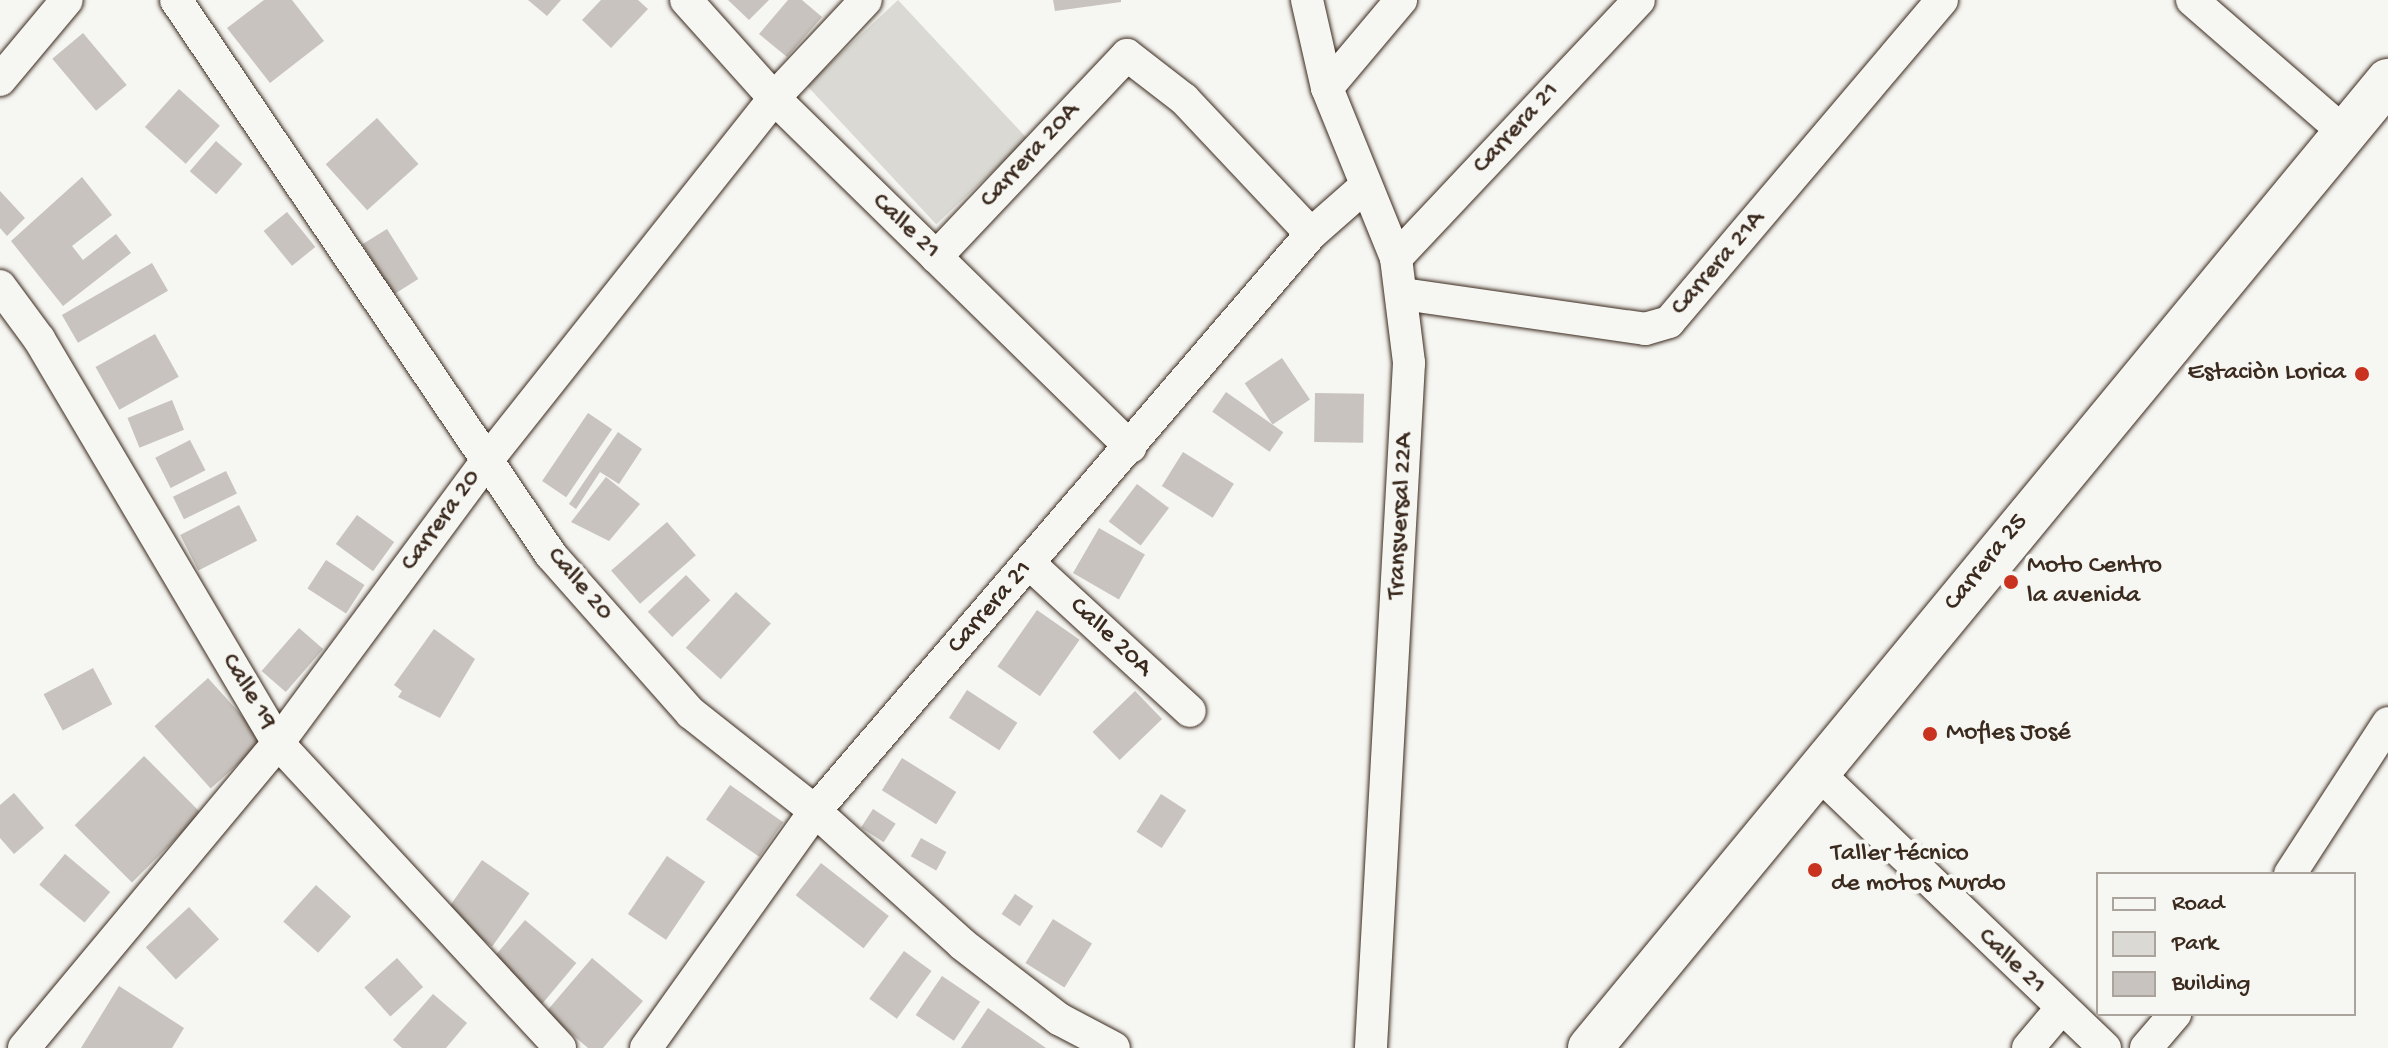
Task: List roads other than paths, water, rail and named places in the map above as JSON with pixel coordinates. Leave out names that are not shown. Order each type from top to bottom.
[{"type":"main road","name":"Carrera 25","points":[[1590,1048],[2388,81]]},
{"type":"street","points":[[0,80],[67,0]]},
{"type":"street","name":"Calle 20","points":[[176,0],[489,458],[551,555],[691,713],[815,811],[962,944],[1059,1019],[1114,1048]]},
{"type":"street","name":"Calle 21","points":[[686,0],[774,98],[1130,447]]},
{"type":"street","name":"Carrera 20","points":[[24,1048],[278,743],[489,458],[774,98],[866,0]]},
{"type":"street","name":"Transversal 22A","points":[[1307,0],[1327,88],[1362,189],[1396,258],[1403,294],[1407,439],[1371,1048]]},
{"type":"street","points":[[1327,88],[1401,0]]},
{"type":"street","name":"Carrera 21","points":[[1396,258],[1639,0]]},
{"type":"street","name":"Carrera 21A","points":[[1403,294],[1645,329],[1669,322],[1942,0]]},
{"type":"street","points":[[2192,0],[2345,133]]},
{"type":"street","name":"Carrera 20A","points":[[936,257],[1127,55],[1184,99],[1311,234]]},
{"type":"street","name":"Carrera 21","points":[[646,1048],[815,811],[1311,234],[1362,189]]},
{"type":"street","name":"Calle 19","points":[[0,286],[39,339],[278,743],[560,1048]]},
{"type":"street","name":"Calle 20A","points":[[1030,564],[1190,711]]},
{"type":"street","points":[[2291,872],[2388,723]]},
{"type":"street","name":"Calle 21","points":[[1817,772],[2060,1010],[2105,1048]]},
{"type":"street","points":[[2028,1048],[2060,1010]]},
{"type":"street","points":[[2146,1048],[2173,1016]]},
{"type":"place","name":"Estaciòn Lorica","points":[[2362,374]]},
{"type":"place","name":"Moto Centro la avenida","points":[[2011,582]]},
{"type":"place","name":"Mofles José","points":[[1930,734]]},
{"type":"place","name":"Taller técnico de motos Murdo","points":[[1815,870]]}]
